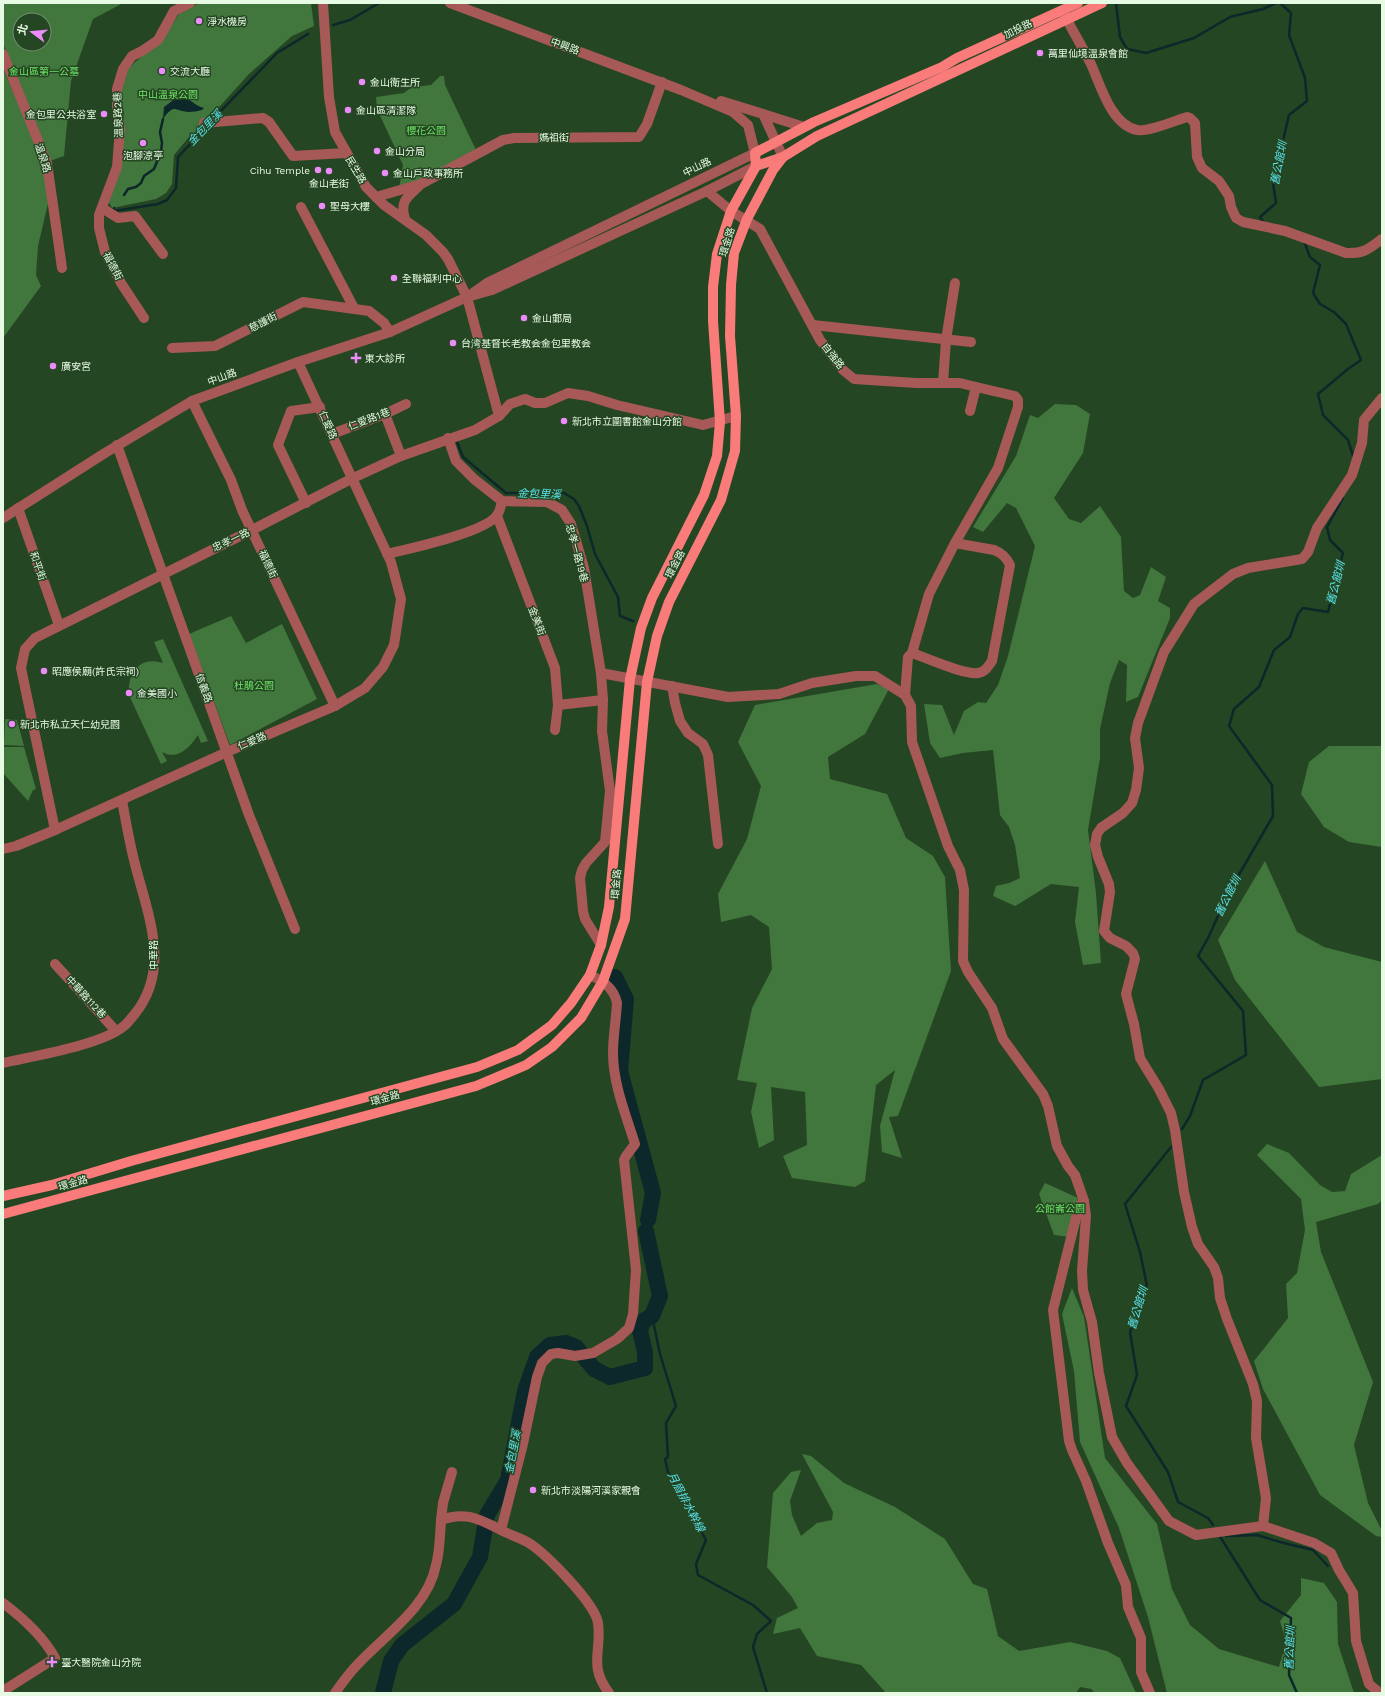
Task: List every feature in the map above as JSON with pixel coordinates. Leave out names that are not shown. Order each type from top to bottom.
[{"type":"main road","name":"加投路","points":[[783,157],[817,136],[945,78],[1064,15],[1078,3]]},
{"type":"main road","name":"加投路","points":[[942,67],[957,58],[1064,15],[1102,3]]},
{"type":"main road","name":"中山路","points":[[755,152],[814,122],[942,67]]},
{"type":"main road","points":[[755,152],[756,166],[783,157]]},
{"type":"main road","name":"環金路","points":[[3,1214],[476,1086],[526,1065],[552,1047],[581,1018],[603,981],[625,919],[647,682],[657,636],[669,602],[721,500],[735,451],[736,416],[730,336],[731,285],[734,253],[747,219],[773,170],[783,157]]},
{"type":"main road","name":"環金路","points":[[3,1196],[52,1185],[131,1161],[477,1067],[518,1050],[552,1025],[571,1004],[590,975],[602,945],[609,908],[630,679],[641,628],[652,598],[704,495],[716,456],[720,420],[713,286],[717,254],[731,211],[756,166]]},
{"type":"street","name":"溫泉路2巷","points":[[102,208],[117,167],[120,129],[117,112],[117,89],[123,69],[132,56],[158,40],[174,12],[190,3]]},
{"type":"street","name":"民生路","points":[[323,3],[329,97],[335,132],[366,187],[376,198],[426,235],[444,252],[467,297]]},
{"type":"street","name":"中興路","points":[[450,3],[662,82],[733,112],[748,125],[755,152]]},
{"type":"street","points":[[1064,15],[1091,64],[1107,103],[1122,122],[1134,130],[1142,131],[1187,117],[1193,120],[1195,123],[1197,157],[1202,168],[1219,181],[1229,196],[1231,207],[1236,218],[1243,222],[1285,231],[1346,253],[1356,254],[1367,250],[1382,239]]},
{"type":"street","name":"溫泉路","points":[[3,54],[47,163],[62,268]]},
{"type":"street","name":"媽祖街","points":[[376,198],[421,184],[503,140],[514,138],[639,137],[647,124],[662,82]]},
{"type":"street","name":"中興路","points":[[681,90],[763,114],[804,128]]},
{"type":"street","points":[[763,114],[783,157]]},
{"type":"street","points":[[204,123],[263,118],[269,122],[293,156],[346,153]]},
{"type":"street","name":"中山路","points":[[467,297],[487,283],[755,152]]},
{"type":"street","name":"中山路","points":[[3,518],[117,445],[192,401],[298,362],[390,332],[467,297],[492,290],[707,191],[756,166]]},
{"type":"street","name":"媽祖街","points":[[405,219],[402,210],[405,199],[421,184]]},
{"type":"street","name":"自強路","points":[[707,191],[731,211],[760,228],[820,340],[838,364],[854,379],[916,383],[960,382],[1015,396],[1018,400],[1018,407],[998,468],[955,543]]},
{"type":"street","points":[[301,207],[354,308]]},
{"type":"street","points":[[102,208],[118,218],[135,216],[163,254]]},
{"type":"street","name":"福德街","points":[[102,208],[99,215],[99,228],[105,252],[121,283],[144,318]]},
{"type":"street","points":[[943,383],[946,340],[955,283]]},
{"type":"street","points":[[467,297],[499,416]]},
{"type":"street","name":"慈護街","points":[[172,348],[215,346],[303,302],[369,311],[384,323],[390,332]]},
{"type":"street","points":[[813,325],[971,342]]},
{"type":"street","name":"仁愛路","points":[[3,849],[16,846],[55,830],[227,752],[335,706],[365,688],[383,667],[394,646],[401,599],[391,562],[351,479],[320,407],[298,362]]},
{"type":"street","points":[[970,412],[976,387]]},
{"type":"street","name":"忠孝一路","points":[[55,830],[22,668],[24,649],[35,638],[306,503],[351,479],[401,456],[448,438],[475,430],[499,416],[510,404],[525,399],[535,403],[545,403],[568,393],[588,396],[617,405],[703,425],[736,416]]},
{"type":"street","points":[[1263,1526],[1266,1498],[1256,1438],[1257,1401],[1253,1384],[1227,1320],[1220,1298],[1218,1278],[1214,1267],[1198,1244],[1192,1227],[1184,1192],[1171,1113],[1159,1089],[1140,1058],[1134,1024],[1126,994],[1135,959],[1133,952],[1126,946],[1110,938],[1104,931],[1110,892],[1109,884],[1098,857],[1095,845],[1097,834],[1101,828],[1123,813],[1132,803],[1136,790],[1139,768],[1135,738],[1138,723],[1164,652],[1194,604],[1233,574],[1248,568],[1302,559],[1308,552],[1317,528],[1352,475],[1362,443],[1364,420],[1382,398]]},
{"type":"street","name":"福德街","points":[[192,401],[231,480],[242,510],[335,706]]},
{"type":"street","name":"仁愛路1巷","points":[[332,434],[385,414],[406,404]]},
{"type":"street","points":[[306,503],[278,445],[291,411],[320,407]]},
{"type":"street","points":[[385,414],[401,456]]},
{"type":"street","points":[[387,554],[440,542],[486,524],[497,516],[502,501],[474,480],[456,461],[448,438]]},
{"type":"street","name":"信義路","points":[[117,445],[164,573],[249,815],[294,929]]},
{"type":"street","name":"忠孝一路19巷","points":[[502,501],[546,502],[562,510],[571,524],[584,568],[601,673],[603,700],[602,731],[610,791],[605,842],[586,863],[580,878],[582,910],[585,919],[602,945]]},
{"type":"street","name":"和平街","points":[[18,508],[59,625]]},
{"type":"street","name":"金美街","points":[[497,516],[555,668],[558,705],[555,730]]},
{"type":"street","points":[[905,695],[908,657],[912,652],[929,594],[955,543],[1000,552],[1010,565],[992,661],[986,670],[979,673],[968,672],[912,652]]},
{"type":"street","points":[[601,673],[728,698],[779,694],[812,683],[856,676],[874,676],[905,695],[911,706],[912,742],[948,846],[960,870],[964,890],[963,961],[968,972],[992,1008],[1003,1039],[1043,1094],[1048,1106],[1057,1146],[1068,1166],[1075,1175],[1084,1201],[1086,1216],[1082,1271],[1083,1290],[1092,1322],[1099,1372],[1112,1437],[1123,1457],[1169,1521],[1196,1535],[1263,1526],[1314,1543],[1331,1553],[1353,1593],[1356,1641],[1369,1684],[1380,1693]]},
{"type":"street","points":[[672,686],[674,703],[680,721],[688,732],[703,744],[708,755],[718,844]]},
{"type":"street","points":[[558,705],[603,700]]},
{"type":"street","name":"中華路","points":[[3,1063],[102,1038],[124,1027],[142,1005],[150,989],[155,966],[155,942],[134,861],[122,800]]},
{"type":"street","name":"中華路112巷","points":[[55,964],[116,1031]]},
{"type":"street","points":[[501,1530],[523,1444],[536,1377],[542,1363],[551,1354],[558,1353],[585,1355],[617,1340],[629,1328],[633,1314],[636,1270],[624,1160],[635,1144],[615,1076],[613,1053],[618,1003],[616,995],[603,981],[590,975]]},
{"type":"street","points":[[1084,1201],[1079,1206],[1053,1310],[1069,1441],[1126,1586],[1128,1607],[1141,1638],[1141,1672],[1150,1693]]},
{"type":"street","points":[[335,1693],[357,1664],[410,1614],[432,1580],[436,1565],[443,1503],[452,1472]]},
{"type":"street","points":[[441,1520],[452,1516],[468,1515],[485,1522],[529,1543],[544,1555],[566,1577],[594,1610],[598,1622],[598,1671],[603,1685],[609,1693]]},
{"type":"street","points":[[3,1603],[18,1614],[50,1648],[55,1658],[3,1691]]},
{"type":"green space","name":"金山區第一公墓","points":[[3,3],[123,3],[93,19],[71,81],[64,156],[50,161],[3,43]]},
{"type":"green space","name":"中山溫泉公園","points":[[199,3],[311,3],[314,26],[292,36],[249,74],[201,127],[189,137],[174,155],[172,184],[166,193],[156,199],[112,208],[108,200],[120,156],[124,112],[120,110],[120,92],[126,72],[134,63],[162,39],[179,14]]},
{"type":"green space","name":"金山區第一公墓","points":[[3,69],[44,162],[50,195],[38,246],[36,275],[41,286],[3,338]]},
{"type":"green space","name":"櫻花公園","points":[[440,76],[444,76],[445,85],[476,150],[411,185],[399,189],[403,165],[377,109],[376,97],[404,93],[412,87],[431,85]]},
{"type":"green space","points":[[1055,404],[1076,405],[1090,414],[1083,453],[1054,498],[1069,519],[1081,523],[1100,506],[1121,537],[1124,591],[1133,598],[1140,595],[1151,567],[1166,577],[1158,601],[1170,608],[1170,618],[1138,697],[1126,702],[1127,665],[1119,660],[1110,683],[1100,729],[1100,758],[1088,830],[1096,893],[1101,963],[1083,965],[1075,922],[1079,887],[1051,884],[1015,906],[993,896],[996,886],[1009,883],[1020,878],[1015,845],[1009,827],[1000,815],[993,750],[963,753],[940,758],[930,743],[924,704],[942,705],[954,735],[964,711],[978,702],[986,703],[998,685],[1008,656],[1035,546],[1016,508],[1007,503],[983,532],[973,527],[1016,456],[1030,415],[1038,418]]},
{"type":"green space","name":"杜鵑公園","points":[[231,616],[246,643],[282,624],[317,699],[230,745],[189,634]]},
{"type":"green space","points":[[163,639],[208,741],[201,743],[198,735],[187,748],[178,754],[173,755],[162,752],[167,761],[161,764],[129,695],[129,687],[130,680],[136,668],[141,664],[155,661],[163,663],[154,642]]},
{"type":"green space","points":[[877,684],[889,689],[865,734],[828,757],[830,779],[887,794],[906,838],[933,856],[945,877],[951,971],[898,1116],[889,1117],[902,1158],[882,1152],[880,1126],[895,1070],[876,1085],[865,1181],[855,1187],[792,1178],[783,1156],[807,1145],[805,1092],[771,1087],[774,1140],[759,1148],[751,1112],[757,1083],[737,1080],[752,1008],[772,969],[769,927],[751,915],[721,922],[718,894],[747,839],[761,786],[738,742],[755,705]]},
{"type":"green space","points":[[5,719],[17,720],[24,746],[4,745]]},
{"type":"green space","points":[[1329,746],[1382,746],[1382,847],[1349,842],[1324,827],[1301,794],[1309,762]]},
{"type":"green space","points":[[3,747],[24,747],[36,789],[33,790],[28,801],[3,773]]},
{"type":"green space","points":[[1265,861],[1297,932],[1324,947],[1382,962],[1382,1079],[1319,1087],[1235,980],[1218,940]]},
{"type":"green space","points":[[1267,1144],[1289,1153],[1320,1185],[1332,1192],[1345,1191],[1351,1174],[1382,1155],[1382,1200],[1378,1204],[1316,1222],[1321,1252],[1373,1382],[1354,1445],[1368,1503],[1382,1531],[1382,1537],[1376,1536],[1320,1495],[1263,1389],[1254,1361],[1288,1318],[1286,1284],[1297,1273],[1305,1230],[1301,1199],[1257,1155]]},
{"type":"green space","name":"公館崙公園","points":[[1045,1183],[1078,1198],[1070,1237],[1054,1235],[1039,1194]]},
{"type":"green space","points":[[1072,1288],[1084,1317],[1105,1458],[1157,1524],[1172,1589],[1190,1625],[1219,1649],[1279,1667],[1286,1642],[1280,1621],[1301,1595],[1301,1578],[1324,1583],[1337,1602],[1338,1644],[1354,1693],[1167,1693],[1148,1617],[1119,1528],[1080,1442],[1074,1371],[1062,1314]]},
{"type":"green space","points":[[802,1454],[811,1456],[844,1483],[895,1507],[945,1539],[973,1584],[987,1589],[998,1636],[1019,1651],[1070,1642],[1107,1651],[1120,1658],[1136,1693],[1095,1693],[1091,1689],[1080,1687],[1076,1693],[886,1693],[861,1665],[817,1656],[800,1628],[773,1634],[777,1618],[798,1608],[792,1597],[767,1567],[773,1493],[791,1472],[801,1470],[790,1501],[792,1515],[801,1536],[817,1523],[832,1520],[833,1512]]},
{"type":"water","points":[[183,97],[204,108],[202,110],[190,112],[172,109],[163,119],[164,107],[176,98]]},
{"type":"waterway","name":"金包里溪","points":[[333,25],[350,20],[379,3]]},
{"type":"waterway","name":"舊公館圳","points":[[1116,3],[1120,37],[1127,49],[1146,53],[1194,38],[1230,17],[1263,9],[1276,3]]},
{"type":"waterway","name":"舊公館圳","points":[[1264,223],[1260,217],[1276,203],[1273,183],[1289,115],[1307,101],[1305,78],[1289,35],[1291,13],[1280,3]]},
{"type":"waterway","name":"金包里溪","points":[[213,119],[277,53],[308,34]]},
{"type":"waterway","points":[[124,195],[128,189],[136,187],[141,183],[144,176],[154,169],[161,152],[162,143],[160,132],[163,119]]},
{"type":"waterway","name":"金包里溪","points":[[114,208],[114,211],[158,204],[167,200],[176,188],[178,157],[206,127]]},
{"type":"waterway","name":"舊公館圳","points":[[1304,241],[1310,257],[1320,265],[1313,293],[1320,304],[1334,312],[1346,324],[1361,360],[1318,394],[1323,415],[1348,440],[1354,459]]},
{"type":"waterway","name":"金包里溪","points":[[457,442],[463,457],[506,493],[564,493],[574,499],[579,506],[587,526],[595,554],[618,597],[620,616],[633,621]]},
{"type":"waterway","name":"舊公館圳","points":[[1182,1129],[1190,1116],[1203,1080],[1246,1055],[1243,1011],[1198,956],[1230,890],[1273,816],[1272,785],[1229,726],[1234,709],[1259,687],[1274,650],[1290,637],[1298,614],[1303,608],[1328,612],[1343,553],[1330,540],[1327,527],[1343,498]]},
{"type":"waterway","points":[[615,977],[626,999],[620,1071],[653,1193],[648,1220]]},
{"type":"waterway","name":"舊公館圳","points":[[1171,1147],[1125,1204],[1140,1252],[1147,1286],[1130,1332],[1137,1375],[1126,1406],[1168,1472],[1178,1502],[1208,1518],[1213,1525]]},
{"type":"waterway","name":"金包里溪","points":[[383,1693],[391,1661],[402,1645],[454,1604],[480,1557],[487,1515],[508,1480],[525,1391],[537,1357],[550,1345],[566,1343],[576,1347],[594,1369],[610,1377],[645,1368],[645,1352],[640,1331],[643,1321],[652,1316],[660,1296],[646,1231]]},
{"type":"waterway","name":"月眉排水幹線","points":[[652,1316],[660,1354],[676,1406],[666,1423],[668,1457],[665,1459],[668,1472],[706,1540],[696,1564],[698,1575],[753,1605],[771,1621],[757,1634],[753,1647],[767,1693]]},
{"type":"waterway","name":"舊公館圳","points":[[1219,1535],[1260,1600],[1291,1618],[1289,1675],[1297,1693]]},
{"type":"waterway","points":[[1226,1536],[1257,1535],[1313,1550],[1328,1566]]},
{"type":"place","name":"淨水機房","points":[[199,21]]},
{"type":"place","name":"萬里仙境溫泉會館","points":[[1040,53]]},
{"type":"place","name":"交流大廳","points":[[162,71]]},
{"type":"place","name":"金山衛生所","points":[[362,82]]},
{"type":"place","name":"金山區清潔隊","points":[[348,110]]},
{"type":"place","name":"金包里公共浴室","points":[[104,114]]},
{"type":"place","name":"泡腳涼亭","points":[[143,143]]},
{"type":"place","name":"金山分局","points":[[377,151]]},
{"type":"place","name":"Cihu Temple","points":[[318,170]]},
{"type":"place","name":"金山老街","points":[[329,171]]},
{"type":"place","name":"金山戶政事務所","points":[[385,173]]},
{"type":"place","name":"聖母大樓","points":[[322,206]]},
{"type":"place","name":"全聯福利中心","points":[[394,278]]},
{"type":"place","name":"金山郵局","points":[[524,318]]},
{"type":"place","name":"台湾基督长老教会金包里教会","points":[[453,343]]},
{"type":"place","name":"東大診所","points":[[356,358]]},
{"type":"place","name":"廣安宮","points":[[53,366]]},
{"type":"place","name":"新北市立圖書館金山分館","points":[[564,421]]},
{"type":"place","name":"昭應侯廟(許氏宗祠)","points":[[44,671]]},
{"type":"place","name":"金美國小","points":[[129,693]]},
{"type":"place","name":"新北市私立天仁幼兒園","points":[[12,724]]},
{"type":"place","name":"新北市淡陽河溪家親會","points":[[533,1490]]},
{"type":"place","name":"臺大醫院金山分院","points":[[52,1662]]}]
